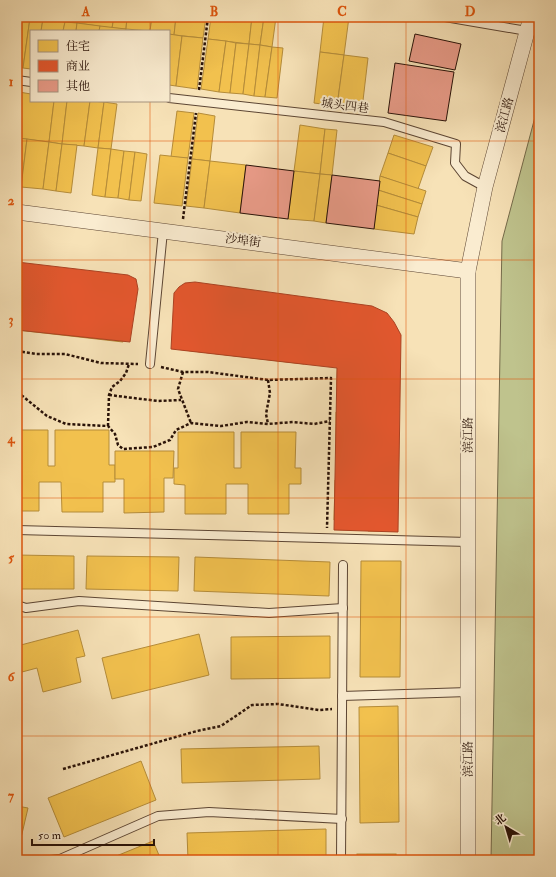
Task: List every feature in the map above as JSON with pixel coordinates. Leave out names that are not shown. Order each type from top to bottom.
[{"type":"street","name":"滨江路","points":[[468,860],[468,271],[485,187],[531,17]]},
{"type":"street","name":"沙埠街","points":[[17,212],[468,271]]},
{"type":"lane","points":[[445,17],[527,32]]},
{"type":"lane","points":[[17,80],[30,82]]},
{"type":"lane","name":"城头四巷","points":[[170,98],[384,122],[456,144],[455,164],[465,176],[485,187]]},
{"type":"lane","points":[[150,364],[163,231]]},
{"type":"lane","points":[[17,530],[468,542]]},
{"type":"lane","points":[[341,860],[343,565]]},
{"type":"lane","points":[[17,606],[26,608],[79,601],[269,613],[343,608]]},
{"type":"lane","points":[[342,696],[468,692]]},
{"type":"lane","points":[[50,860],[60,859],[158,816],[209,812],[342,819]]},
{"type":"path","points":[[181,233],[208,17]]},
{"type":"path","points":[[17,351],[36,354],[65,354],[101,363],[150,364],[183,372],[208,372],[268,380],[331,378],[327,538]]},
{"type":"path","points":[[129,364],[126,373],[120,381],[112,387],[109,395],[108,426],[115,434],[118,445],[123,449],[153,447],[170,440],[176,430],[191,423],[221,426],[247,422],[268,424],[293,422],[314,424],[330,421]]},
{"type":"path","points":[[183,372],[178,388],[191,423]]},
{"type":"path","points":[[268,380],[270,393],[266,414],[268,424]]},
{"type":"path","points":[[17,395],[20,394],[47,416],[66,424],[108,426]]},
{"type":"path","points":[[109,395],[158,401],[182,400]]},
{"type":"path","points":[[63,769],[197,731],[221,726],[252,705],[278,704],[319,710],[342,708]]},
{"type":"green space","points":[[539,102],[539,860],[491,860],[502,241]]},
{"type":"building: 住宅","points":[[17,17],[30,18],[23,68],[17,67]]},
{"type":"building: 住宅","points":[[53,17],[78,17],[77,23],[52,20]]},
{"type":"building: 住宅","points":[[78,17],[114,17],[112,28],[77,23]]},
{"type":"building: 住宅","points":[[114,17],[127,17],[126,29],[112,28]]},
{"type":"building: 住宅","points":[[127,17],[152,17],[150,30],[126,29]]},
{"type":"building: 住宅","points":[[152,17],[176,17],[174,35],[170,34],[170,30],[150,30]]},
{"type":"building: 住宅","points":[[176,17],[206,17],[203,38],[174,35]]},
{"type":"building: 住宅","points":[[211,17],[252,17],[249,44],[208,39]]},
{"type":"building: 住宅","points":[[252,17],[264,17],[260,45],[249,44]]},
{"type":"building: 住宅","points":[[264,17],[276,17],[272,47],[260,45]]},
{"type":"building: 住宅","points":[[324,17],[349,17],[344,55],[320,52]]},
{"type":"building: 住宅","points":[[30,18],[43,19],[41,30],[30,30],[30,69],[23,68]]},
{"type":"building: 住宅","points":[[43,19],[65,22],[63,30],[41,30]]},
{"type":"building: 住宅","points":[[65,22],[77,23],[76,30],[63,30]]},
{"type":"building: 住宅","points":[[77,23],[100,26],[99,30],[76,30]]},
{"type":"building: 住宅","points":[[100,26],[126,29],[126,30],[99,30]]},
{"type":"building: 住宅","points":[[170,34],[182,36],[176,86],[170,85]]},
{"type":"building: 住宅","points":[[182,36],[203,38],[197,89],[176,86]]},
{"type":"building: 住宅","points":[[208,39],[226,41],[219,92],[201,89]]},
{"type":"building: 住宅","points":[[226,41],[236,43],[230,93],[219,92]]},
{"type":"building: 住宅","points":[[236,43],[249,44],[243,94],[230,93]]},
{"type":"building: 住宅","points":[[249,44],[260,45],[254,96],[243,94]]},
{"type":"building: 住宅","points":[[260,45],[272,47],[265,97],[254,96]]},
{"type":"building: 住宅","points":[[272,47],[283,48],[277,98],[265,97]]},
{"type":"building: 住宅","points":[[320,52],[344,55],[337,106],[314,103]]},
{"type":"building: 住宅","points":[[344,55],[368,58],[362,109],[337,106]]},
{"type":"building: 住宅","points":[[19,92],[30,94],[30,102],[54,102],[49,142],[17,138]]},
{"type":"building: 住宅","points":[[54,102],[67,102],[62,144],[49,142]]},
{"type":"building: 住宅","points":[[67,102],[90,102],[84,146],[62,144]]},
{"type":"building: 住宅","points":[[90,102],[104,102],[98,148],[84,146]]},
{"type":"building: 住宅","points":[[104,102],[117,104],[111,149],[98,148]]},
{"type":"building: 住宅","points":[[177,111],[194,113],[188,158],[171,157]]},
{"type":"building: 住宅","points":[[198,113],[215,116],[210,161],[192,159]]},
{"type":"building: 住宅","points":[[300,125],[325,129],[320,174],[294,171]]},
{"type":"building: 住宅","points":[[325,129],[337,130],[332,175],[320,174]]},
{"type":"building: 住宅","points":[[394,135],[433,147],[426,166],[388,153]]},
{"type":"building: 住宅","points":[[17,138],[27,139],[21,187],[17,186]]},
{"type":"building: 住宅","points":[[27,139],[49,142],[43,189],[21,187]]},
{"type":"building: 住宅","points":[[49,142],[62,144],[56,191],[43,189]]},
{"type":"building: 住宅","points":[[62,144],[77,145],[71,193],[56,191]]},
{"type":"building: 住宅","points":[[98,148],[111,149],[105,197],[92,195]]},
{"type":"building: 住宅","points":[[111,149],[124,151],[118,198],[105,197]]},
{"type":"building: 住宅","points":[[124,151],[135,152],[129,200],[118,198]]},
{"type":"building: 住宅","points":[[135,152],[147,154],[141,201],[129,200]]},
{"type":"building: 住宅","points":[[388,153],[426,166],[418,189],[380,176]]},
{"type":"building: 住宅","points":[[160,155],[188,158],[182,206],[154,203]]},
{"type":"building: 住宅","points":[[192,159],[210,161],[204,208],[186,206]]},
{"type":"building: 住宅","points":[[210,161],[246,165],[240,213],[204,208]]},
{"type":"building: 住宅","points":[[294,171],[320,174],[314,221],[288,219]]},
{"type":"building: 住宅","points":[[320,174],[332,175],[326,223],[314,221]]},
{"type":"building: 住宅","points":[[380,176],[426,191],[422,204],[378,190]]},
{"type":"building: 住宅","points":[[378,190],[422,204],[418,217],[376,205]]},
{"type":"building: 住宅","points":[[376,205],[418,217],[414,234],[374,229]]},
{"type":"building: 住宅","points":[[18,269],[60,274],[57,299],[48,298],[47,307],[86,311],[87,302],[77,301],[81,276],[121,281],[118,306],[109,305],[108,314],[126,316],[123,342],[17,330],[17,303],[26,304],[27,295],[17,294]]},
{"type":"building: 住宅","points":[[200,292],[241,296],[238,321],[229,320],[228,329],[267,334],[268,325],[259,324],[262,299],[302,303],[299,328],[290,327],[289,336],[307,339],[304,364],[184,350],[187,325],[207,327],[208,318],[197,316]]},
{"type":"building: 住宅","points":[[372,335],[399,336],[395,531],[368,531],[369,513],[360,513],[359,520],[334,520],[335,480],[360,480],[360,488],[369,488],[370,443],[361,443],[361,454],[336,454],[336,412],[362,412],[361,421],[370,421],[371,376],[362,376],[362,385],[337,385],[338,344],[363,344],[363,354],[372,354]]},
{"type":"building: 住宅","points":[[17,430],[48,430],[48,466],[55,466],[55,430],[109,430],[109,465],[115,465],[115,482],[103,482],[103,512],[62,512],[61,482],[39,482],[39,511],[17,511]]},
{"type":"building: 住宅","points":[[178,432],[234,432],[234,468],[241,468],[241,432],[296,432],[295,468],[301,468],[301,484],[289,484],[289,514],[248,514],[248,484],[226,484],[226,514],[185,514],[185,485],[174,484],[174,468],[178,468]]},
{"type":"building: 住宅","points":[[115,451],[174,451],[173,478],[164,478],[164,512],[124,513],[124,479],[115,479]]},
{"type":"building: 住宅","points":[[17,555],[74,556],[74,589],[17,589]]},
{"type":"building: 住宅","points":[[87,556],[179,557],[178,591],[86,589]]},
{"type":"building: 住宅","points":[[195,557],[330,562],[329,596],[194,591]]},
{"type":"building: 住宅","points":[[361,561],[401,561],[400,677],[360,677]]},
{"type":"building: 住宅","points":[[78,630],[85,656],[76,658],[81,682],[43,692],[37,668],[22,672],[17,646]]},
{"type":"building: 住宅","points":[[199,634],[209,675],[112,699],[102,658]]},
{"type":"building: 住宅","points":[[330,636],[330,678],[231,679],[231,637]]},
{"type":"building: 住宅","points":[[398,706],[399,822],[360,823],[359,707]]},
{"type":"building: 住宅","points":[[319,746],[320,779],[182,783],[181,749]]},
{"type":"building: 住宅","points":[[141,761],[156,800],[64,837],[48,798]]},
{"type":"building: 住宅","points":[[17,806],[28,808],[21,838],[17,837]]},
{"type":"building: 住宅","points":[[326,829],[326,860],[188,860],[187,833]]},
{"type":"building: 住宅","points":[[153,841],[161,860],[108,860],[109,859]]},
{"type":"building: 住宅","points":[[357,854],[396,854],[396,860],[357,860]]},
{"type":"building: 商业","points":[[17,262],[128,275],[136,279],[138,289],[130,342],[17,330]]},
{"type":"building: 商业","points":[[195,282],[372,306],[387,313],[401,335],[398,532],[334,530],[337,368],[171,349],[174,293],[185,283]]},
{"type":"building: 其他","points":[[415,34],[461,44],[455,70],[409,61]]},
{"type":"building: 其他","points":[[395,63],[454,72],[446,121],[388,113]]},
{"type":"building: 其他","points":[[246,165],[294,171],[288,219],[240,213]]},
{"type":"building: 其他","points":[[332,175],[380,181],[374,229],[326,223]]}]
